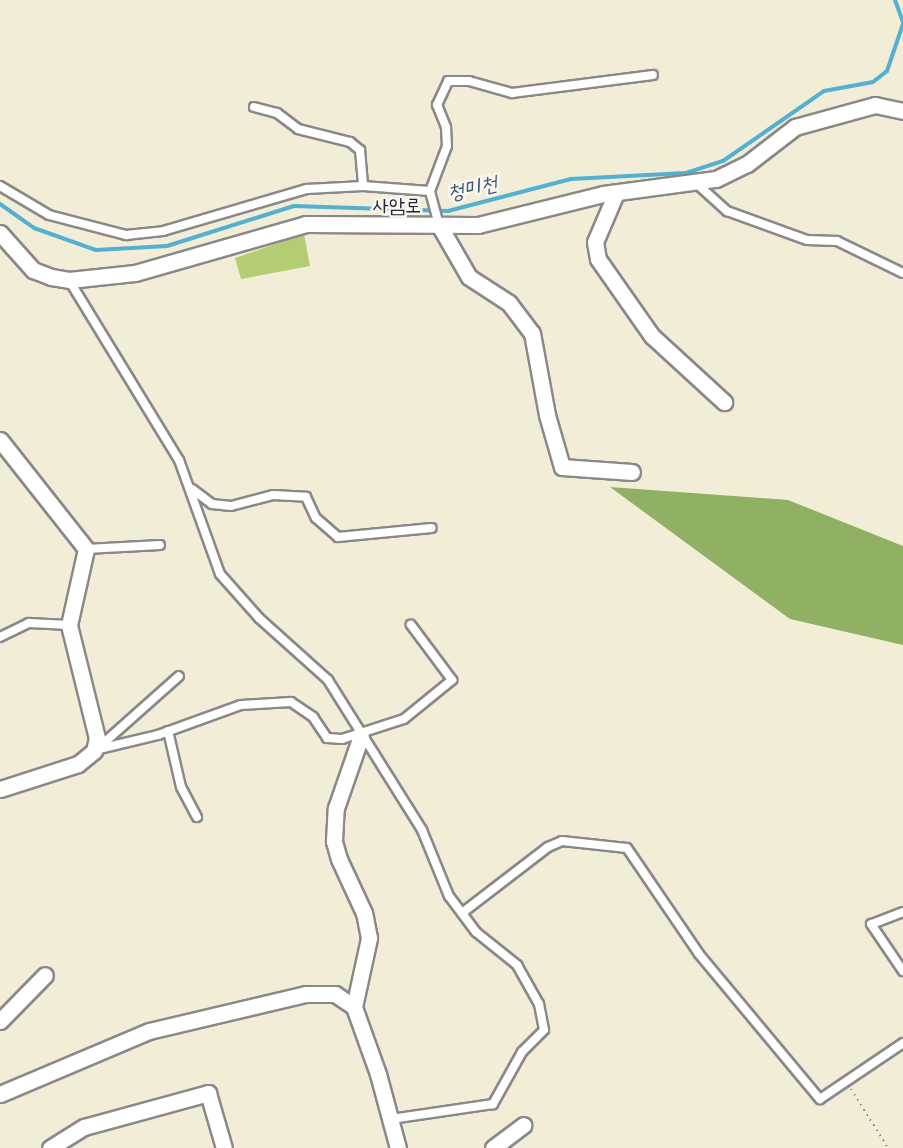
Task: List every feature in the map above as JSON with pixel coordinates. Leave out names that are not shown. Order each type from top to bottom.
[{"type":"street","name":"사암로","points":[[0,233],[33,270],[69,280],[170,265],[306,224],[478,225],[616,192],[716,179],[747,165],[795,127],[875,105],[903,111]]},
{"type":"street","points":[[616,192],[595,242],[598,259],[652,336],[724,402]]},
{"type":"street","points":[[439,225],[469,278],[510,303],[532,333],[547,415],[562,467],[632,472]]},
{"type":"street","points":[[0,440],[86,549],[69,625],[97,738],[94,750],[78,764],[0,789]]},
{"type":"street","points":[[361,736],[336,808],[334,841],[339,859],[364,913],[369,938],[354,1006],[391,1119],[398,1148]]},
{"type":"street","points":[[0,1021],[45,975]]},
{"type":"street","points":[[0,1094],[149,1031],[306,994],[335,994],[354,1006]]},
{"type":"street","points":[[50,1148],[84,1127],[208,1093],[224,1148]]},
{"type":"street","points":[[493,1148],[523,1125]]},
{"type":"lane","points":[[439,225],[430,191],[447,146],[446,127],[437,105],[448,81],[470,81],[512,93],[653,75]]},
{"type":"lane","points":[[255,107],[277,112],[298,129],[350,142],[360,150],[363,186]]},
{"type":"lane","points":[[695,182],[727,211],[807,240],[837,241],[903,273]]},
{"type":"lane","points":[[0,186],[48,214],[126,235],[163,231],[307,189],[363,186],[430,191]]},
{"type":"lane","points":[[69,280],[179,460],[192,489],[208,547],[220,574],[260,618],[328,680],[422,830],[449,896],[476,932],[518,965],[538,1004],[544,1030],[522,1052],[493,1104],[391,1119]]},
{"type":"lane","points":[[192,489],[212,504],[231,506],[273,495],[306,497],[316,518],[338,537],[432,528]]},
{"type":"lane","points":[[86,549],[160,545]]},
{"type":"lane","points":[[0,637],[29,623],[69,625]]},
{"type":"lane","points":[[94,750],[168,731],[241,705],[291,702],[313,717],[327,738],[361,736],[404,719],[452,680],[411,625]]},
{"type":"lane","points":[[94,750],[179,676]]},
{"type":"lane","points":[[168,731],[181,787],[197,817]]},
{"type":"lane","points":[[462,913],[548,847],[562,841],[627,848],[699,954],[820,1099],[903,1043]]},
{"type":"lane","points":[[903,912],[871,924],[903,971]]},
{"type":"path","points":[[847,1081],[888,1148]]},
{"type":"green space","points":[[304,234],[310,266],[241,279],[235,258]]},
{"type":"green space","points":[[610,487],[788,500],[903,546],[903,645],[790,619]]},
{"type":"waterway","name":"청미천","points":[[895,0],[903,22]]},
{"type":"waterway","name":"청미천","points":[[0,204],[34,228],[96,250],[167,246],[294,206],[448,211],[571,179],[686,173],[723,161],[824,91],[873,82],[887,71],[903,24]]}]
